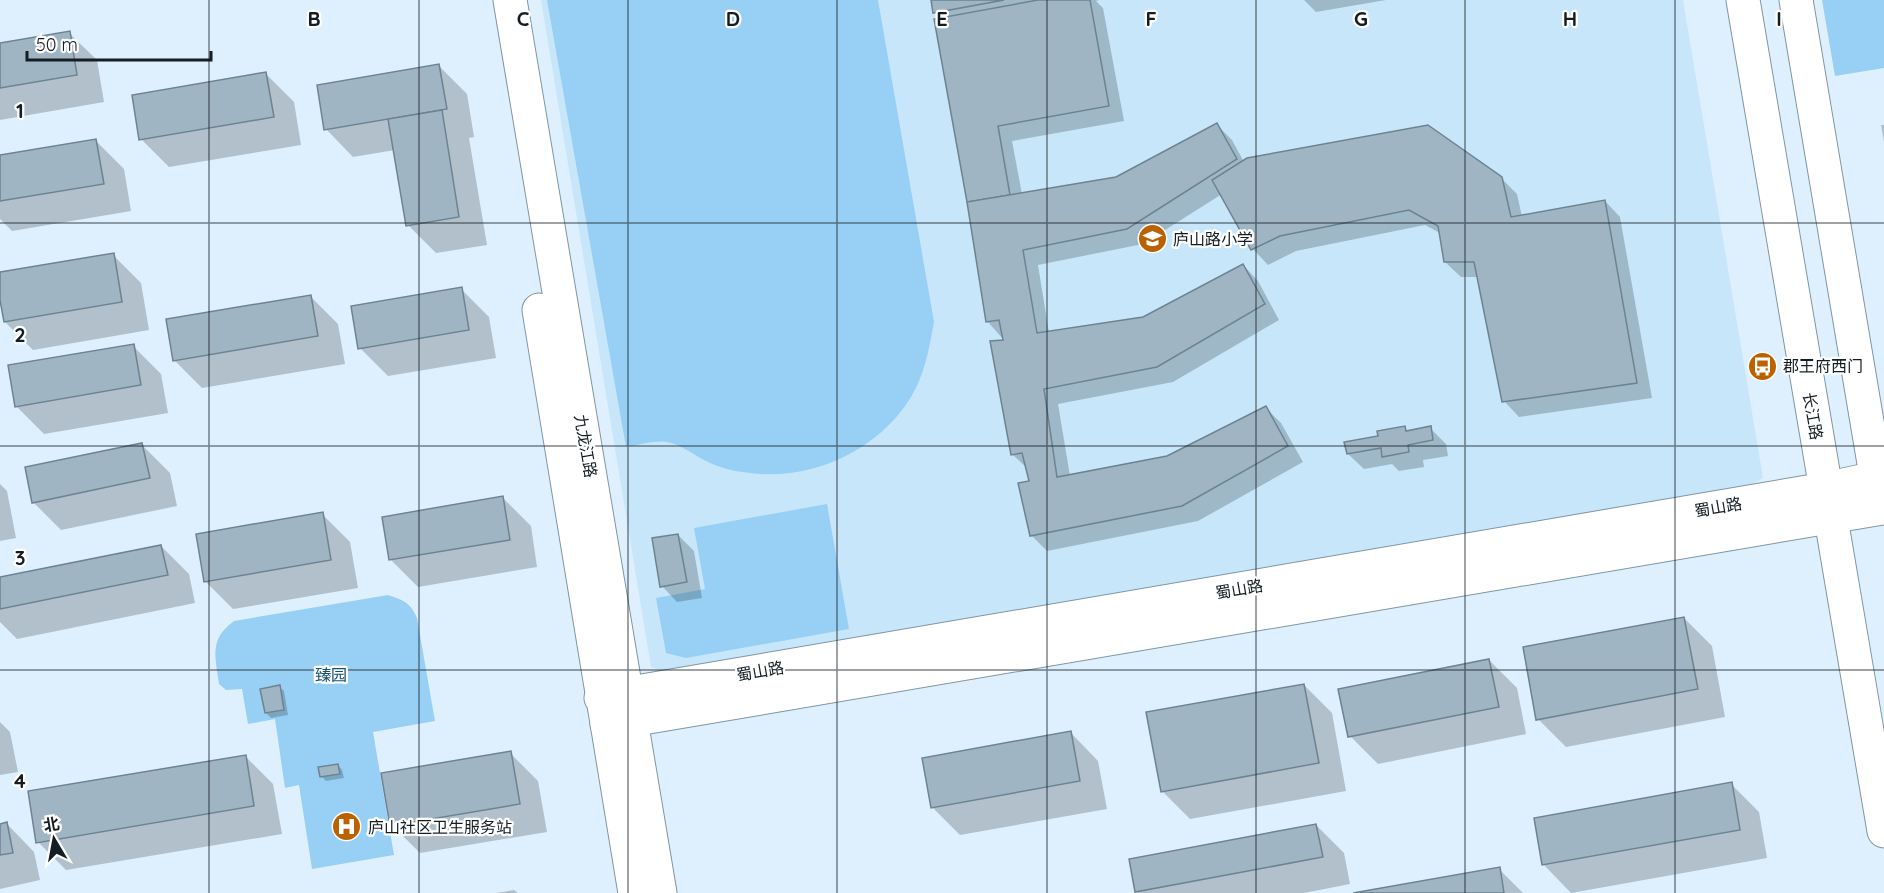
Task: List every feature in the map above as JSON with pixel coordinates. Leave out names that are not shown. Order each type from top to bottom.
[{"type":"street","name":"九龙江路","points":[[490,0],[617,709],[660,893]]},
{"type":"street","name":"九龙江路","points":[[510,0],[617,709],[635,893]]},
{"type":"street","name":"长江路","points":[[1743,0],[1884,831]]},
{"type":"street","points":[[1796,0],[1881,503]]},
{"type":"street","name":"蜀山路","points":[[617,709],[1828,502],[1881,503]]},
{"type":"shaded area","name":"庐山路小学","points":[[541,0],[1683,0],[1763,478],[1746,488],[669,673],[651,667]]},
{"type":"green space","points":[[547,0],[878,0],[934,322],[925,364],[916,388],[902,410],[885,429],[865,445],[819,467],[794,473],[768,474],[721,467],[667,442],[652,442],[626,447]]},
{"type":"green space","points":[[1822,0],[1884,0],[1884,68],[1835,76]]},
{"type":"green space","points":[[827,504],[849,629],[686,658],[666,653],[656,598],[705,589],[694,528]]},
{"type":"green space","name":"臻园","points":[[388,595],[406,603],[417,618],[435,721],[373,732],[394,855],[312,869],[299,785],[285,788],[275,719],[248,724],[242,689],[226,690],[219,684],[215,657],[217,641],[234,621]]},
{"type":"building","points":[[931,0],[1004,0],[933,13]]},
{"type":"building","points":[[1038,0],[1090,0],[1109,106],[998,126],[1010,195],[967,202],[934,19]]},
{"type":"building","points":[[70,31],[77,75],[0,88],[0,43]]},
{"type":"building","points":[[439,64],[447,109],[324,130],[317,85]]},
{"type":"building","points":[[266,72],[274,117],[139,140],[132,95]]},
{"type":"building","points":[[442,110],[459,217],[406,226],[388,119]]},
{"type":"building","points":[[1217,123],[1237,159],[1127,229],[1023,250],[1037,333],[1143,317],[1243,264],[1265,304],[1157,367],[1044,389],[1057,477],[1167,456],[1266,406],[1288,446],[1182,506],[1030,536],[1018,483],[1029,481],[1022,453],[1011,455],[990,341],[1003,340],[999,320],[986,322],[967,202],[1116,177]]},
{"type":"building","points":[[1428,125],[1502,177],[1511,217],[1605,200],[1637,383],[1502,402],[1474,262],[1444,262],[1438,226],[1409,210],[1280,236],[1251,250],[1212,180],[1247,158]]},
{"type":"building","points":[[96,139],[104,184],[0,201],[0,155]]},
{"type":"building","points":[[114,253],[122,302],[4,322],[0,300],[0,272]]},
{"type":"building","points":[[462,287],[469,330],[358,349],[351,306]]},
{"type":"building","points":[[311,295],[318,336],[173,361],[166,319]]},
{"type":"building","points":[[134,344],[141,385],[15,407],[8,365]]},
{"type":"building","points":[[1405,426],[1406,431],[1431,426],[1433,440],[1408,445],[1409,452],[1382,457],[1381,448],[1347,454],[1344,442],[1378,436],[1377,431]]},
{"type":"building","points":[[142,443],[150,478],[32,503],[25,467]]},
{"type":"building","points":[[503,496],[510,540],[389,560],[382,517]]},
{"type":"building","points":[[323,512],[331,560],[204,582],[196,534]]},
{"type":"building","points":[[678,534],[687,582],[660,587],[652,538]]},
{"type":"building","points":[[161,545],[168,575],[0,609],[0,577]]},
{"type":"building","points":[[1684,617],[1698,689],[1536,720],[1523,647]]},
{"type":"building","points":[[1489,659],[1499,707],[1348,737],[1338,689]]},
{"type":"building","points":[[1304,684],[1319,763],[1161,792],[1146,712]]},
{"type":"building","points":[[280,685],[284,710],[265,713],[260,689]]},
{"type":"building","points":[[1071,731],[1080,781],[931,808],[922,758]]},
{"type":"building","points":[[511,751],[520,804],[390,826],[381,773]]},
{"type":"building","points":[[246,755],[254,806],[36,843],[28,791]]},
{"type":"building","points":[[338,764],[340,774],[320,777],[318,767]]},
{"type":"building","points":[[1732,782],[1740,830],[1542,865],[1534,818]]},
{"type":"building","points":[[7,822],[13,853],[0,855],[0,824]]},
{"type":"building","points":[[1316,824],[1323,857],[1135,892],[1129,859]]},
{"type":"building","points":[[1500,867],[1504,893],[1353,893]]},
{"type":"place","name":"庐山路小学","points":[[1152,239]]},
{"type":"place","name":"郡王府西门","points":[[1762,366]]},
{"type":"place","name":"庐山社区卫生服务站","points":[[347,827]]}]
